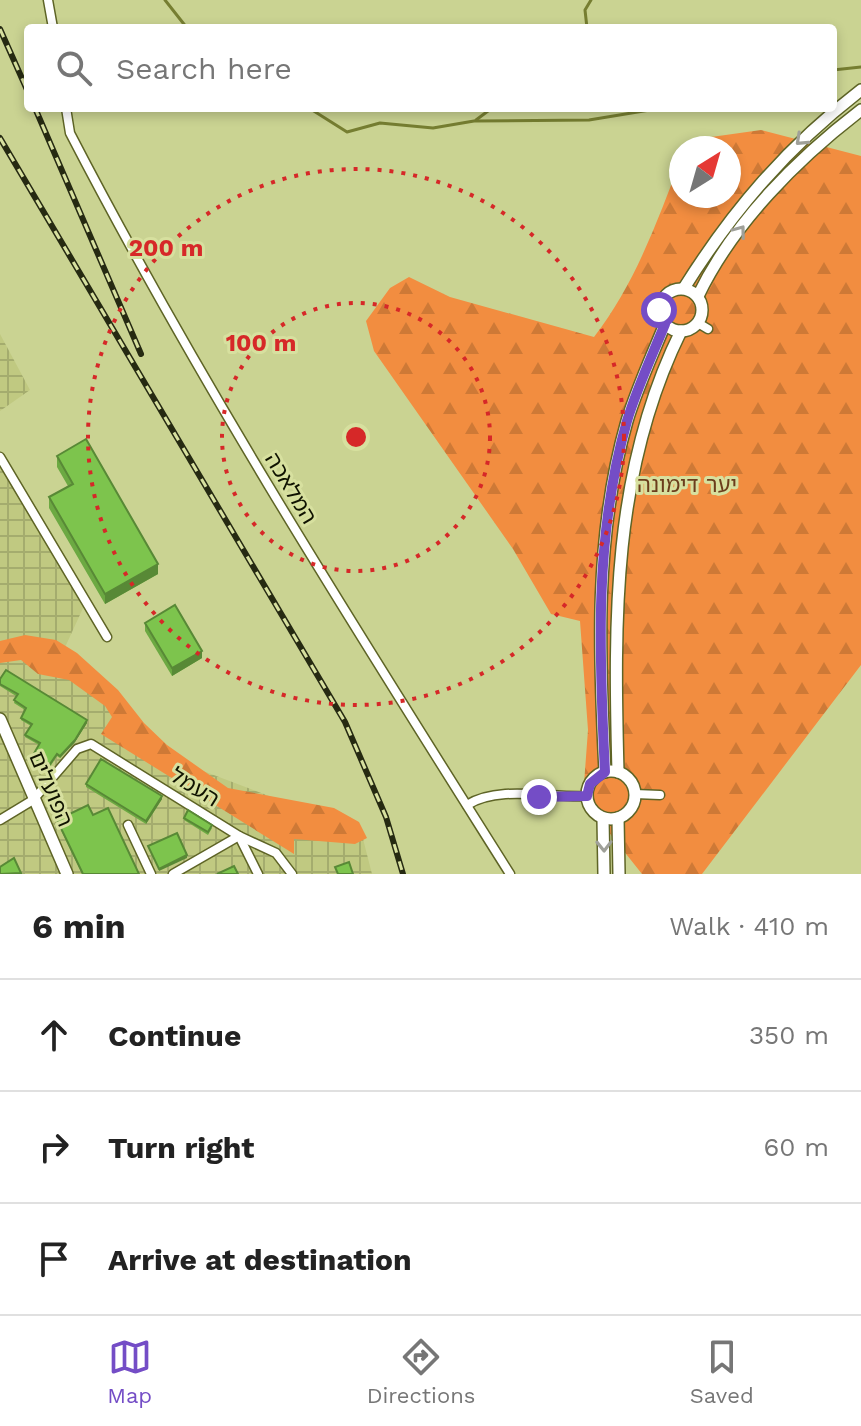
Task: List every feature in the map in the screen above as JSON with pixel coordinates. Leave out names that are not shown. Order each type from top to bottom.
[{"type":"main road","points":[[837,110],[861,90]]},
{"type":"main road","points":[[698,296],[728,246],[760,205],[812,150],[861,110]]},
{"type":"main road","points":[[684,288],[748,195],[801,139],[834,112]]},
{"type":"main road","points":[[684,288],[698,296],[703,326],[681,331],[665,324],[660,317],[661,301],[671,290],[684,288]]},
{"type":"main road","points":[[605,772],[600,625],[609,507],[628,419],[665,324]]},
{"type":"main road","points":[[618,772],[615,626],[627,496],[648,408],[681,331]]},
{"type":"main road","name":"הפועלים","points":[[0,719],[67,874]]},
{"type":"main road","points":[[605,772],[618,772],[630,781],[635,794],[633,806],[618,818],[603,818],[594,812],[587,796],[590,784],[605,772]]},
{"type":"main road","points":[[603,818],[604,874]]},
{"type":"main road","points":[[618,818],[619,874]]},
{"type":"street","points":[[48,0],[52,24]]},
{"type":"street","name":"המלאכה","points":[[67,112],[70,133],[148,283],[318,569],[510,874]]},
{"type":"street","points":[[0,457],[107,637]]},
{"type":"street","name":"העמל","points":[[33,800],[80,746],[87,743],[239,836],[276,853],[292,874]]},
{"type":"street","points":[[467,805],[498,792],[539,797],[587,796]]},
{"type":"street","points":[[635,794],[660,795]]},
{"type":"street","points":[[0,820],[33,800]]},
{"type":"street","points":[[128,825],[151,874]]},
{"type":"street","points":[[173,874],[239,836],[258,874]]},
{"type":"shaded area","points":[[0,334],[30,390],[0,411]]},
{"type":"shaded area","points":[[0,457],[84,606],[61,656],[169,758],[361,831],[372,874],[0,874]]},
{"type":"green space","name":"יער דימונה","points":[[761,130],[861,156],[861,665],[702,874],[642,874],[607,830],[584,784],[588,730],[580,621],[551,614],[513,549],[374,351],[366,321],[390,288],[409,277],[450,297],[594,337],[622,296],[669,190],[669,208],[741,208],[741,136],[718,136]]},
{"type":"green space","points":[[25,635],[56,640],[77,653],[118,690],[144,723],[167,745],[228,788],[334,808],[359,822],[367,838],[355,844],[294,839],[294,854],[101,734],[112,717],[105,706],[69,680],[38,674],[21,660],[0,663],[0,641]]},
{"type":"building","points":[[86,439],[158,564],[105,594],[49,497],[73,484],[57,456]]},
{"type":"building","points":[[175,605],[202,651],[172,668],[145,623]]},
{"type":"building","points":[[6,670],[87,720],[75,740],[60,756],[57,754],[48,767],[32,757],[40,743],[25,735],[32,724],[21,718],[26,708],[14,700],[18,694],[0,684]]},
{"type":"building","points":[[101,759],[162,796],[146,821],[86,784]]},
{"type":"building","points":[[88,805],[93,815],[108,808],[139,874],[83,874],[57,820]]},
{"type":"building","points":[[188,810],[212,825],[208,832],[184,818]]},
{"type":"building","points":[[177,833],[187,855],[159,869],[148,846]]},
{"type":"building","points":[[14,858],[21,873],[0,874],[0,867]]},
{"type":"building","points":[[349,862],[353,874],[338,874],[335,867]]},
{"type":"building","points":[[234,866],[238,874],[217,874]]},
{"type":"waterway","points":[[165,0],[184,24]]},
{"type":"waterway","points":[[587,24],[585,10],[591,0]]},
{"type":"waterway","points":[[837,70],[861,67]]},
{"type":"waterway","points":[[315,112],[347,132],[380,123],[433,128],[474,121],[589,120],[638,112]]},
{"type":"waterway","points":[[476,120],[487,112]]},
{"type":"railway","points":[[0,29],[24,83]]},
{"type":"railway","points":[[37,112],[141,354]]},
{"type":"railway","points":[[0,138],[345,722],[386,817],[403,874]]},
{"type":"route","points":[[539,797],[587,796],[594,778],[605,772],[599,662],[606,534],[618,455],[628,419],[665,324],[659,310]]}]
